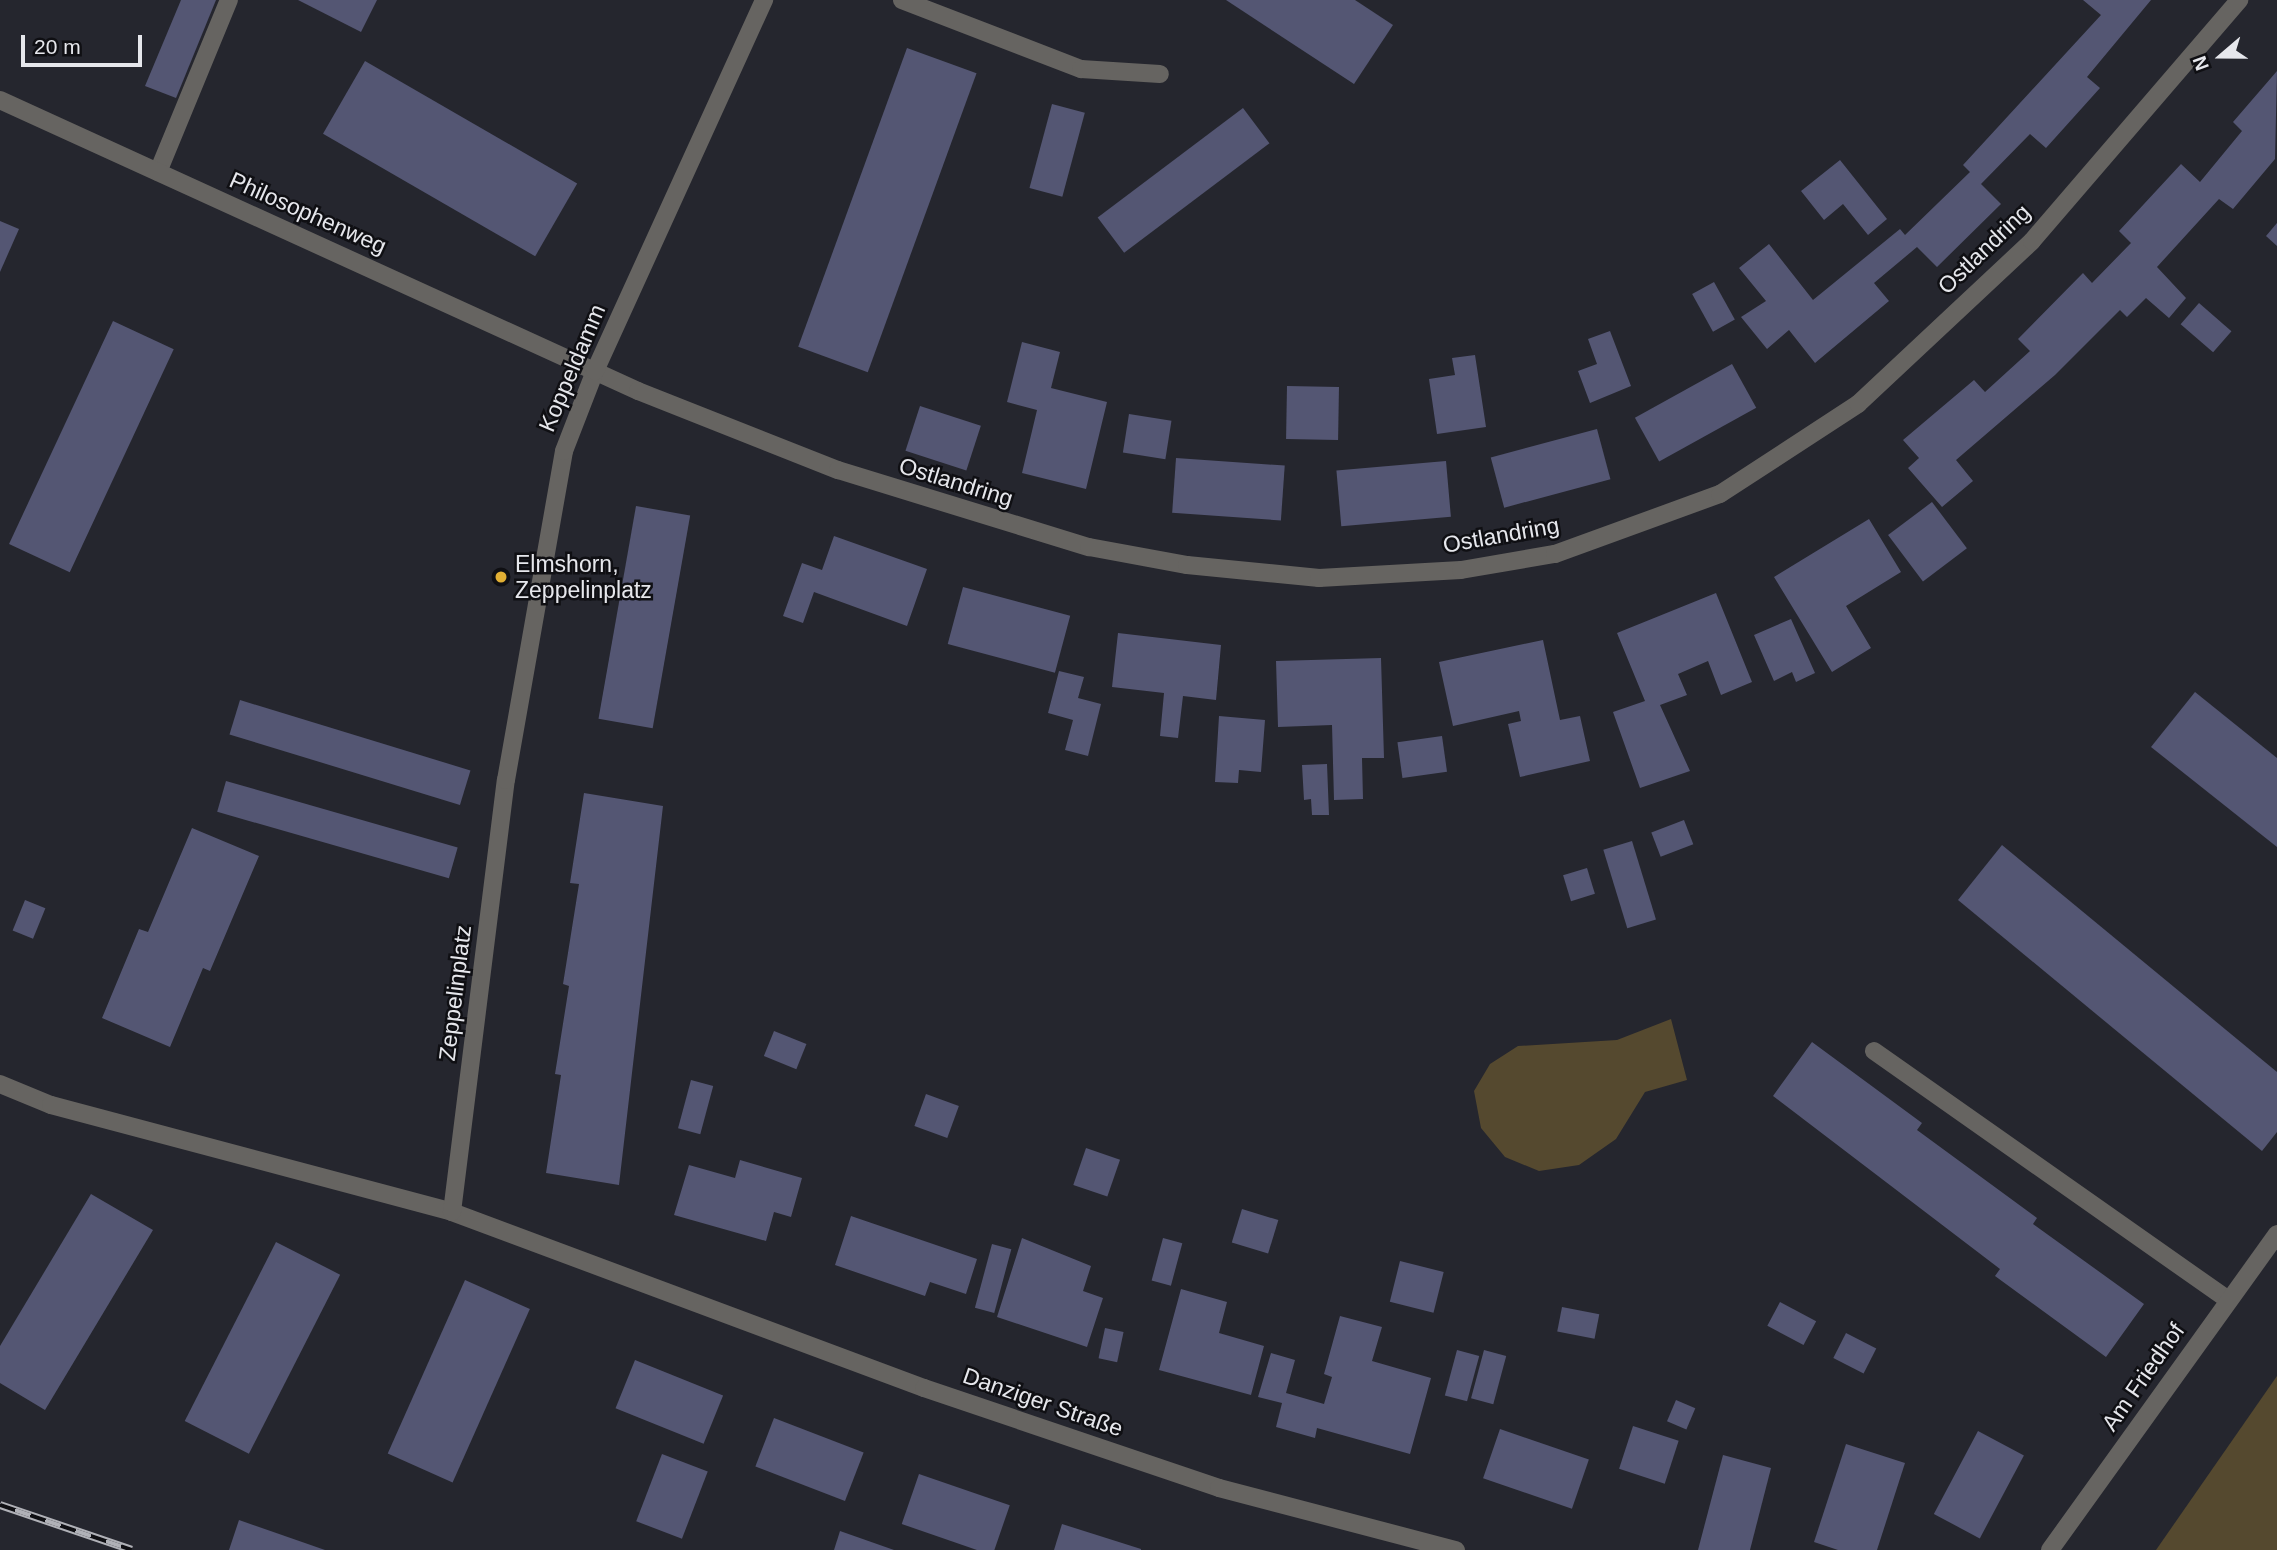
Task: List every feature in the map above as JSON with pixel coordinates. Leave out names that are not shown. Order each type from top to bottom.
[{"type":"street","points":[[158,172],[229,0]]},
{"type":"street","name":"Koppeldamm","points":[[506,780],[564,451],[595,371],[764,0]]},
{"type":"street","points":[[902,0],[1081,69],[1160,74]]},
{"type":"street","name":"Ostlandring","points":[[595,371],[838,470],[1089,547],[1187,565],[1319,578],[1461,570],[1555,554],[1720,494],[1858,404],[2032,241],[2239,0]]},
{"type":"street","name":"Philosophenweg","points":[[0,100],[595,371]]},
{"type":"street","name":"Zeppelinplatz","points":[[452,1212],[506,780]]},
{"type":"street","points":[[1874,1051],[2228,1300]]},
{"type":"street","points":[[0,1084],[51,1105],[452,1212]]},
{"type":"street","name":"Danziger Straße","points":[[452,1212],[622,1273],[924,1388],[1219,1488],[1456,1550]]},
{"type":"street","name":"Am Friedhof","points":[[2050,1550],[2277,1234]]},
{"type":"shaded area","points":[[1671,1019],[1687,1080],[1645,1092],[1616,1139],[1579,1165],[1539,1171],[1505,1157],[1481,1128],[1474,1091],[1490,1064],[1518,1046],[1617,1040]]},
{"type":"shaded area","points":[[2277,1376],[2277,1550],[2156,1550]]},
{"type":"building","points":[[181,0],[216,0],[176,98],[145,86]]},
{"type":"building","points":[[298,0],[377,0],[361,32]]},
{"type":"building","points":[[1226,0],[1355,0],[1393,25],[1354,84]]},
{"type":"building","points":[[2083,0],[2151,0],[2087,77],[2100,88],[2046,148],[2030,134],[1981,184],[2001,204],[1937,267],[1917,247],[1874,283],[1889,301],[1815,363],[1789,330],[1767,349],[1741,317],[1766,301],[1739,268],[1769,244],[1813,300],[1900,229],[1905,235],[1970,172],[1963,165],[2101,15]]},
{"type":"building","points":[[907,48],[977,73],[868,372],[798,347]]},
{"type":"building","points":[[365,61],[577,183],[535,256],[323,134]]},
{"type":"building","points":[[2277,71],[2275,159],[2233,209],[2219,199],[2157,267],[2186,298],[2169,318],[2146,298],[2127,317],[2120,310],[2055,375],[1956,460],[1973,481],[1942,507],[1908,468],[1919,458],[1903,440],[1974,380],[1985,392],[2030,351],[2018,339],[2083,273],[2092,283],[2131,243],[2119,231],[2181,164],[2200,182],[2242,131],[2233,122]]},
{"type":"building","points":[[1052,104],[1085,113],[1062,197],[1029,188]]},
{"type":"building","points":[[1243,108],[1269,143],[1124,253],[1098,218]]},
{"type":"building","points":[[1840,160],[1887,219],[1868,235],[1843,204],[1824,220],[1801,191]]},
{"type":"building","points":[[0,221],[19,229],[0,272]]},
{"type":"building","points":[[2277,223],[2277,246],[2266,236]]},
{"type":"building","points":[[1714,282],[1735,320],[1713,332],[1692,294]]},
{"type":"building","points":[[2199,303],[2231,331],[2213,352],[2181,324]]},
{"type":"building","points":[[113,321],[174,349],[70,572],[9,544]]},
{"type":"building","points":[[1610,331],[1631,386],[1590,403],[1578,371],[1597,364],[1588,339]]},
{"type":"building","points":[[1022,342],[1060,352],[1051,388],[1107,402],[1086,489],[1022,473],[1037,410],[1007,402]]},
{"type":"building","points":[[1475,355],[1486,427],[1437,434],[1429,379],[1455,375],[1452,358]]},
{"type":"building","points":[[1732,364],[1756,408],[1659,462],[1635,418]]},
{"type":"building","points":[[1287,386],[1339,387],[1338,440],[1286,439]]},
{"type":"building","points":[[920,406],[981,426],[966,470],[905,451]]},
{"type":"building","points":[[1129,414],[1171,421],[1165,459],[1123,453]]},
{"type":"building","points":[[1597,429],[1610,479],[1504,508],[1491,457]]},
{"type":"building","points":[[1176,458],[1285,466],[1281,520],[1172,513]]},
{"type":"building","points":[[1446,461],[1451,517],[1341,526],[1336,471]]},
{"type":"building","points":[[1932,502],[1967,548],[1923,581],[1888,535]]},
{"type":"building","points":[[636,506],[690,516],[653,728],[598,719]]},
{"type":"building","points":[[1869,519],[1901,572],[1846,606],[1871,648],[1832,672],[1774,577]]},
{"type":"building","points":[[834,536],[927,569],[907,626],[814,592],[803,623],[783,616],[802,563],[822,570]]},
{"type":"building","points":[[963,587],[1070,616],[1055,673],[948,644]]},
{"type":"building","points":[[1716,593],[1752,682],[1721,695],[1708,661],[1678,674],[1687,695],[1660,705],[1690,771],[1640,788],[1613,712],[1645,701],[1617,633]]},
{"type":"building","points":[[1791,619],[1815,673],[1796,682],[1792,672],[1774,681],[1754,635]]},
{"type":"building","points":[[1118,633],[1221,645],[1216,700],[1183,696],[1178,738],[1160,736],[1164,693],[1112,687]]},
{"type":"building","points":[[1543,640],[1560,720],[1580,716],[1590,761],[1520,777],[1508,724],[1521,721],[1519,711],[1453,726],[1439,662]]},
{"type":"building","points":[[1381,658],[1384,758],[1362,758],[1363,799],[1334,800],[1332,725],[1278,727],[1276,661]]},
{"type":"building","points":[[1059,671],[1084,677],[1078,698],[1101,704],[1088,756],[1065,750],[1073,720],[1048,713]]},
{"type":"building","points":[[2195,692],[2277,758],[2277,847],[2151,747]]},
{"type":"building","points":[[240,700],[470,770],[460,805],[229,734]]},
{"type":"building","points":[[1219,716],[1265,720],[1261,772],[1239,770],[1238,783],[1215,782]]},
{"type":"building","points":[[1442,736],[1447,772],[1402,778],[1397,742]]},
{"type":"building","points":[[1327,764],[1329,815],[1312,815],[1311,799],[1304,800],[1302,765]]},
{"type":"building","points":[[226,781],[458,847],[449,878],[217,812]]},
{"type":"building","points":[[584,793],[663,806],[619,1185],[546,1173],[561,1075],[555,1074],[569,986],[563,984],[579,884],[570,883]]},
{"type":"building","points":[[1684,820],[1693,844],[1661,857],[1651,833]]},
{"type":"building","points":[[192,828],[259,856],[210,971],[203,968],[170,1047],[102,1018],[139,929],[148,932]]},
{"type":"building","points":[[1632,841],[1656,919],[1627,928],[1603,850]]},
{"type":"building","points":[[2002,845],[2277,1072],[2277,1132],[2262,1151],[1958,900]]},
{"type":"building","points":[[1587,868],[1595,894],[1571,901],[1563,875]]},
{"type":"building","points":[[25,900],[45,908],[33,939],[13,931]]},
{"type":"building","points":[[774,1031],[806,1044],[796,1069],[764,1056]]},
{"type":"building","points":[[1812,1042],[1922,1123],[1917,1130],[2037,1218],[2033,1224],[2144,1304],[2106,1357],[1995,1276],[2000,1269],[1773,1096]]},
{"type":"building","points":[[691,1080],[713,1086],[700,1134],[678,1128]]},
{"type":"building","points":[[926,1094],[959,1106],[947,1138],[914,1126]]},
{"type":"building","points":[[1086,1148],[1120,1160],[1107,1197],[1073,1185]]},
{"type":"building","points":[[740,1160],[802,1178],[791,1217],[774,1212],[766,1241],[674,1215],[689,1165],[735,1178]]},
{"type":"building","points":[[91,1194],[153,1230],[45,1410],[0,1383],[0,1346]]},
{"type":"building","points":[[1242,1209],[1278,1220],[1268,1254],[1232,1242]]},
{"type":"building","points":[[851,1216],[977,1259],[966,1294],[930,1282],[925,1296],[835,1265]]},
{"type":"building","points":[[1022,1238],[1091,1266],[1083,1291],[1103,1298],[1087,1347],[997,1317]]},
{"type":"building","points":[[1163,1238],[1182,1243],[1171,1286],[1152,1281]]},
{"type":"building","points":[[276,1242],[340,1275],[249,1454],[185,1421]]},
{"type":"building","points":[[992,1244],[1011,1249],[994,1313],[975,1308]]},
{"type":"building","points":[[1400,1261],[1444,1272],[1434,1313],[1390,1302]]},
{"type":"building","points":[[465,1280],[530,1309],[453,1482],[388,1454]]},
{"type":"building","points":[[1181,1289],[1227,1302],[1219,1333],[1264,1346],[1251,1395],[1159,1370]]},
{"type":"building","points":[[1780,1302],[1816,1321],[1804,1345],[1767,1326]]},
{"type":"building","points":[[1562,1307],[1599,1314],[1595,1339],[1557,1332]]},
{"type":"building","points":[[1340,1316],[1382,1327],[1372,1361],[1431,1378],[1410,1454],[1317,1428],[1315,1438],[1276,1427],[1282,1403],[1258,1397],[1271,1353],[1295,1360],[1286,1393],[1324,1404],[1332,1377],[1324,1374]]},
{"type":"building","points":[[1105,1328],[1124,1332],[1117,1362],[1099,1358]]},
{"type":"building","points":[[1846,1333],[1876,1348],[1864,1373],[1833,1358]]},
{"type":"building","points":[[1457,1350],[1479,1356],[1467,1401],[1445,1395]]},
{"type":"building","points":[[1484,1350],[1506,1356],[1493,1404],[1471,1398]]},
{"type":"building","points":[[635,1360],[723,1396],[704,1444],[616,1408]]},
{"type":"building","points":[[1676,1400],[1695,1408],[1686,1429],[1667,1421]]},
{"type":"building","points":[[774,1418],[864,1452],[845,1501],[755,1467]]},
{"type":"building","points":[[1633,1426],[1679,1441],[1665,1484],[1619,1469]]},
{"type":"building","points":[[1500,1429],[1589,1460],[1572,1509],[1483,1478]]},
{"type":"building","points":[[1978,1431],[2024,1455],[1980,1538],[1934,1514]]},
{"type":"building","points":[[1846,1444],[1905,1463],[1877,1550],[1838,1550],[1814,1542]]},
{"type":"building","points":[[662,1454],[708,1472],[682,1539],[636,1521]]},
{"type":"building","points":[[1723,1455],[1771,1468],[1750,1550],[1698,1550]]},
{"type":"building","points":[[919,1474],[1010,1505],[994,1550],[977,1550],[902,1524]]},
{"type":"building","points":[[239,1520],[325,1550],[229,1550]]},
{"type":"building","points":[[1062,1524],[1141,1549],[1141,1550],[1054,1550]]},
{"type":"building","points":[[840,1531],[894,1550],[834,1550]]},
{"type":"railway","points":[[0,1505],[132,1550]]},
{"type":"place","name":"Elmshorn, Zeppelinplatz","points":[[501,577]]}]
